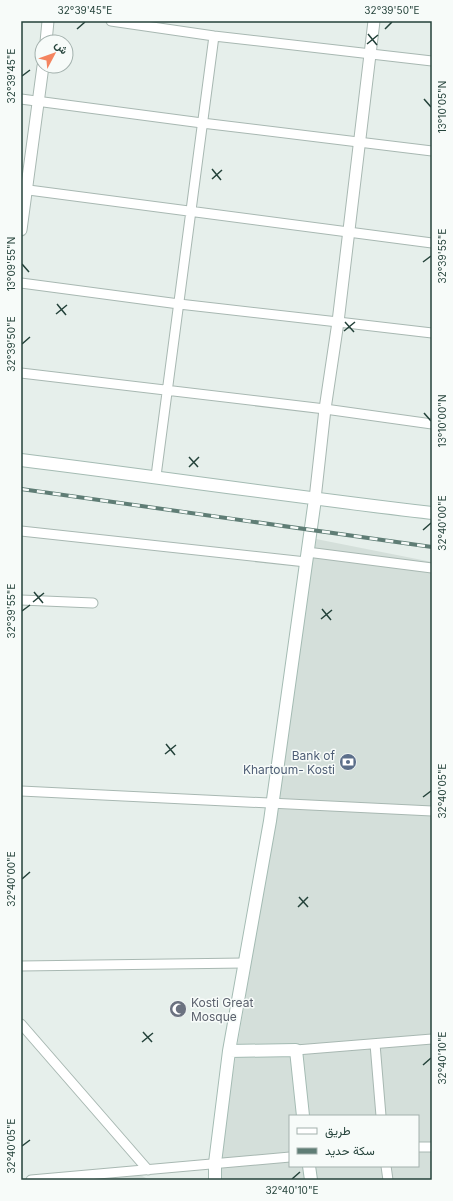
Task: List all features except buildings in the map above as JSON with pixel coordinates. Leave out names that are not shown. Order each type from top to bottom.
[{"type":"main road","points":[[21,460],[156,476],[315,500],[432,513]]},
{"type":"main road","points":[[215,1180],[215,1163],[229,1050],[258,892],[315,500]]},
{"type":"main road","points":[[229,1050],[296,1050],[304,1115]]},
{"type":"main road","points":[[309,1167],[311,1180]]},
{"type":"street","points":[[47,34],[48,21]]},
{"type":"street","points":[[111,21],[214,36],[432,61]]},
{"type":"street","points":[[315,500],[374,21]]},
{"type":"street","points":[[156,476],[214,36]]},
{"type":"street","points":[[21,230],[24,189],[42,74]]},
{"type":"street","points":[[21,99],[432,151]]},
{"type":"street","points":[[24,189],[432,243]]},
{"type":"street","points":[[21,283],[179,304],[432,333]]},
{"type":"street","points":[[21,373],[325,409],[432,424]]},
{"type":"street","points":[[21,531],[432,568]]},
{"type":"street","points":[[21,600],[93,603]]},
{"type":"street","points":[[21,790],[432,811]]},
{"type":"street","points":[[21,966],[244,963]]},
{"type":"street","points":[[21,1024],[148,1170]]},
{"type":"street","points":[[296,1050],[432,1039]]},
{"type":"street","points":[[375,1044],[381,1115]]},
{"type":"street","points":[[419,1147],[432,1147]]},
{"type":"street","points":[[31,1180],[289,1157]]},
{"type":"street","points":[[386,1167],[388,1180]]},
{"type":"shaded area","points":[[316,539],[432,562],[432,1180],[215,1180],[280,790]]},
{"type":"shaded area","points":[[140,1175],[150,1180],[97,1180]]},
{"type":"railway","points":[[21,489],[432,547]]},
{"type":"place","name":"Bank of Khartoum- Kosti","points":[[348,762]]},
{"type":"place","name":"Kosti Great Mosque","points":[[178,1009]]}]
